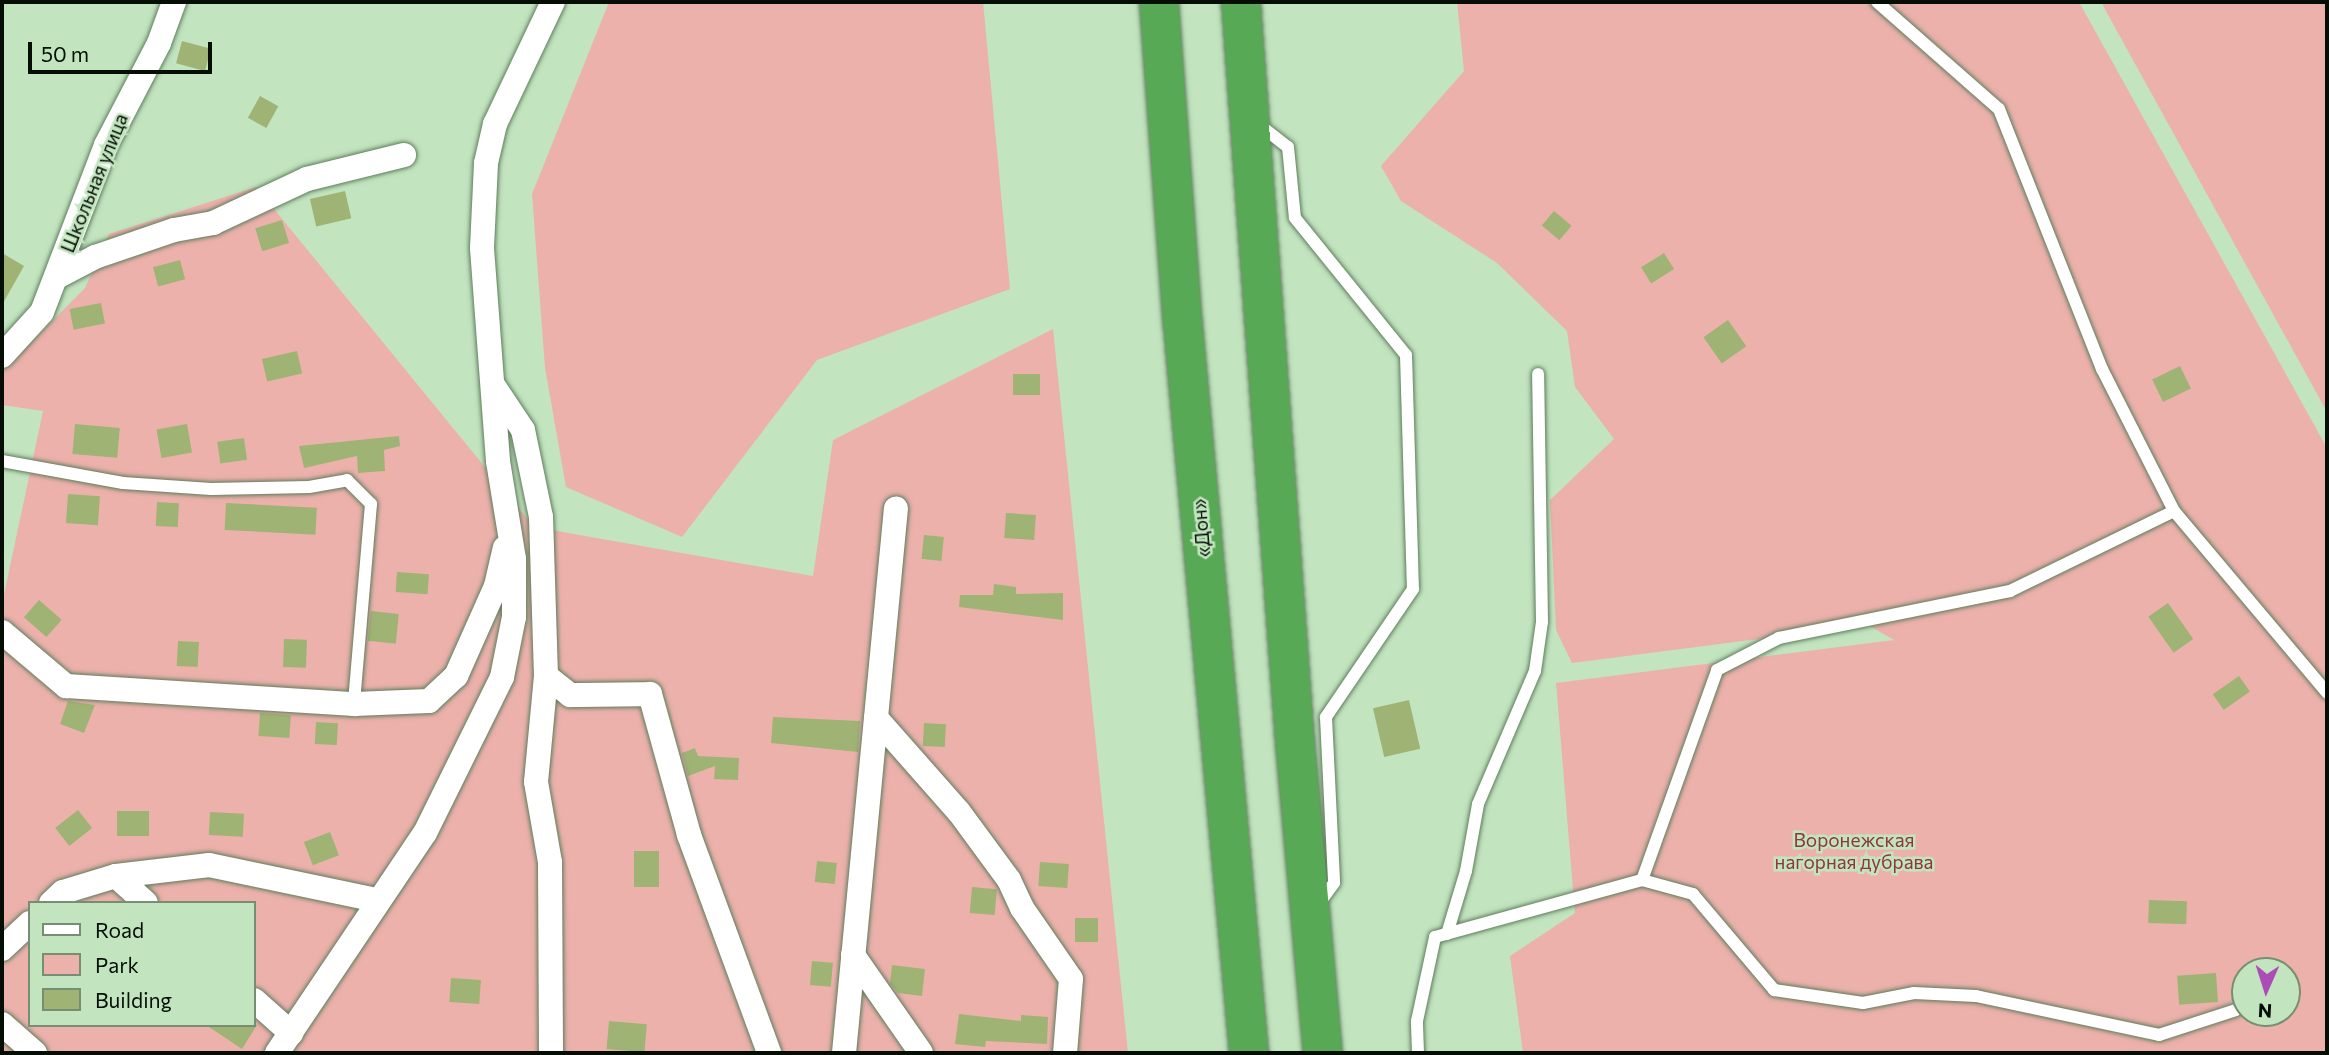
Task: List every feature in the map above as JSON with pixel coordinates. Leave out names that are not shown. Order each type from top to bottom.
[{"type":"highway","name":"«Дон»","points":[[1160,2],[1183,325],[1249,1053]]},
{"type":"highway","points":[[1241,2],[1310,919],[1323,1053]]},
{"type":"street","name":"Школьная улица","points":[[2,356],[42,312],[59,276],[68,237],[106,145],[159,43],[174,2]]},
{"type":"street","points":[[256,1003],[284,1043],[376,900],[425,833],[502,677],[514,617],[510,524],[498,461],[482,248],[486,163],[495,124],[553,2]]},
{"type":"street","points":[[59,276],[95,257],[161,234],[213,223],[307,179],[404,155]]},
{"type":"street","points":[[493,384],[523,430],[541,517],[547,676],[536,782],[550,862],[551,1053]]},
{"type":"street","points":[[844,1053],[896,508]]},
{"type":"street","points":[[2,632],[66,687],[354,704],[429,701],[456,676],[496,586],[510,524]]},
{"type":"street","points":[[547,676],[570,695],[650,694],[689,835],[769,1053]]},
{"type":"street","points":[[876,718],[959,812],[1002,870],[1071,979],[1065,1053]]},
{"type":"street","points":[[53,901],[63,892],[116,876],[209,865],[376,900]]},
{"type":"street","points":[[116,876],[144,901]]},
{"type":"street","points":[[2,949],[28,925]]},
{"type":"street","points":[[853,955],[921,1053]]},
{"type":"street","points":[[2,1024],[35,1053]]},
{"type":"lane","points":[[1877,2],[2000,109],[2102,369],[2174,511],[2327,693]]},
{"type":"lane","points":[[1250,117],[1288,147],[1295,218],[1406,355],[1413,589],[1326,718],[1334,883],[1310,919]]},
{"type":"lane","points":[[1447,934],[1466,871],[1478,804],[1535,671],[1542,622],[1538,374]]},
{"type":"lane","points":[[2,461],[123,483],[211,489],[309,488],[346,481],[371,504],[354,704]]},
{"type":"lane","points":[[1642,880],[1717,670],[1779,638],[2010,591],[2174,511]]},
{"type":"lane","points":[[1418,1053],[1417,1021],[1435,937],[1642,880],[1693,894],[1774,990],[1863,1003],[1914,993],[1976,996],[2159,1035],[2231,1012]]},
{"type":"green space","points":[[609,2],[983,2],[1010,289],[817,360],[682,537],[566,487],[545,368],[532,194]]},
{"type":"green space","name":"Воронежская нагорная дубрава","points":[[1457,2],[2079,2],[2327,448],[2327,1053],[1523,1053],[1510,956],[1575,913],[1556,683],[1894,640],[1868,625],[1572,663],[1556,630],[1550,500],[1614,439],[1575,387],[1567,331],[1497,263],[1401,201],[1381,166],[1464,71]]},
{"type":"green space","points":[[2101,2],[2327,2],[2327,412]]},
{"type":"green space","points":[[256,187],[534,527],[813,576],[833,440],[1053,329],[1128,1053],[2,1053],[2,604],[43,411],[2,405],[2,372],[85,288],[109,234]]},
{"type":"building","points":[[182,41],[211,49],[205,71],[176,63]]},
{"type":"building","points":[[260,96],[278,106],[266,128],[248,118]]},
{"type":"building","points":[[345,191],[351,218],[316,226],[310,199]]},
{"type":"building","points":[[1554,211],[1572,226],[1559,240],[1542,226]]},
{"type":"building","points":[[282,220],[289,243],[262,251],[255,228]]},
{"type":"building","points":[[2,253],[24,266],[2,305]]},
{"type":"building","points":[[1664,253],[1674,269],[1651,283],[1641,267]]},
{"type":"building","points":[[180,260],[185,279],[158,287],[153,267]]},
{"type":"building","points":[[101,303],[105,324],[74,330],[70,309]]},
{"type":"building","points":[[1728,320],[1746,346],[1722,363],[1703,337]]},
{"type":"building","points":[[297,351],[302,373],[267,382],[262,359]]},
{"type":"building","points":[[2180,366],[2191,388],[2163,402],[2152,380]]},
{"type":"building","points":[[1013,374],[1040,374],[1040,395],[1013,395]]},
{"type":"building","points":[[75,424],[120,428],[117,458],[72,454]]},
{"type":"building","points":[[187,424],[192,453],[162,458],[156,429]]},
{"type":"building","points":[[399,436],[400,446],[384,450],[385,471],[358,473],[357,456],[304,468],[299,446]]},
{"type":"building","points":[[244,438],[247,460],[220,464],[217,442]]},
{"type":"building","points":[[68,494],[100,496],[98,525],[66,523]]},
{"type":"building","points":[[157,502],[179,503],[178,527],[156,526]]},
{"type":"building","points":[[226,503],[317,508],[315,535],[225,530]]},
{"type":"building","points":[[1006,513],[1036,515],[1034,540],[1004,538]]},
{"type":"building","points":[[924,535],[944,537],[941,561],[921,559]]},
{"type":"building","points":[[397,572],[429,574],[428,594],[396,592]]},
{"type":"building","points":[[994,584],[1016,587],[1016,594],[1063,593],[1063,620],[959,607],[960,595],[993,595]]},
{"type":"building","points":[[39,600],[62,620],[47,637],[24,617]]},
{"type":"building","points":[[2168,603],[2193,639],[2174,653],[2148,617]]},
{"type":"building","points":[[371,611],[399,614],[396,644],[368,641]]},
{"type":"building","points":[[284,639],[307,640],[306,668],[283,667]]},
{"type":"building","points":[[178,641],[199,642],[198,667],[177,666]]},
{"type":"building","points":[[2239,676],[2250,692],[2224,710],[2213,694]]},
{"type":"building","points":[[1409,700],[1420,749],[1384,757],[1373,708]]},
{"type":"building","points":[[68,701],[95,705],[84,733],[60,724]]},
{"type":"building","points":[[260,713],[291,715],[289,738],[258,736]]},
{"type":"building","points":[[773,717],[860,721],[858,752],[771,743]]},
{"type":"building","points":[[316,722],[338,723],[337,745],[315,744]]},
{"type":"building","points":[[924,723],[946,724],[945,747],[923,746]]},
{"type":"building","points":[[695,748],[698,756],[739,758],[738,780],[714,779],[715,766],[688,776],[682,753]]},
{"type":"building","points":[[78,810],[92,828],[69,846],[55,828]]},
{"type":"building","points":[[117,811],[149,811],[149,836],[117,836]]},
{"type":"building","points":[[210,812],[244,814],[243,837],[209,835]]},
{"type":"building","points":[[330,832],[339,855],[313,865],[304,842]]},
{"type":"building","points":[[634,851],[659,851],[659,887],[634,887]]},
{"type":"building","points":[[817,861],[837,863],[835,884],[815,882]]},
{"type":"building","points":[[1040,862],[1069,864],[1067,888],[1038,886]]},
{"type":"building","points":[[972,887],[997,889],[995,915],[970,913]]},
{"type":"building","points":[[2149,900],[2187,901],[2186,924],[2148,923]]},
{"type":"building","points":[[1075,918],[1098,918],[1098,942],[1075,942]]},
{"type":"building","points":[[812,961],[833,963],[831,987],[810,985]]},
{"type":"building","points":[[892,965],[925,969],[922,996],[898,993],[890,983]]},
{"type":"building","points":[[2216,973],[2218,1002],[2179,1005],[2177,976]]},
{"type":"building","points":[[451,978],[481,980],[479,1004],[449,1002]]},
{"type":"building","points":[[959,1014],[1021,1021],[1021,1015],[1048,1017],[1047,1044],[986,1041],[985,1047],[955,1044]]},
{"type":"building","points":[[609,1021],[647,1024],[644,1052],[607,1049]]},
{"type":"building","points":[[209,1027],[256,1027],[242,1049]]}]
